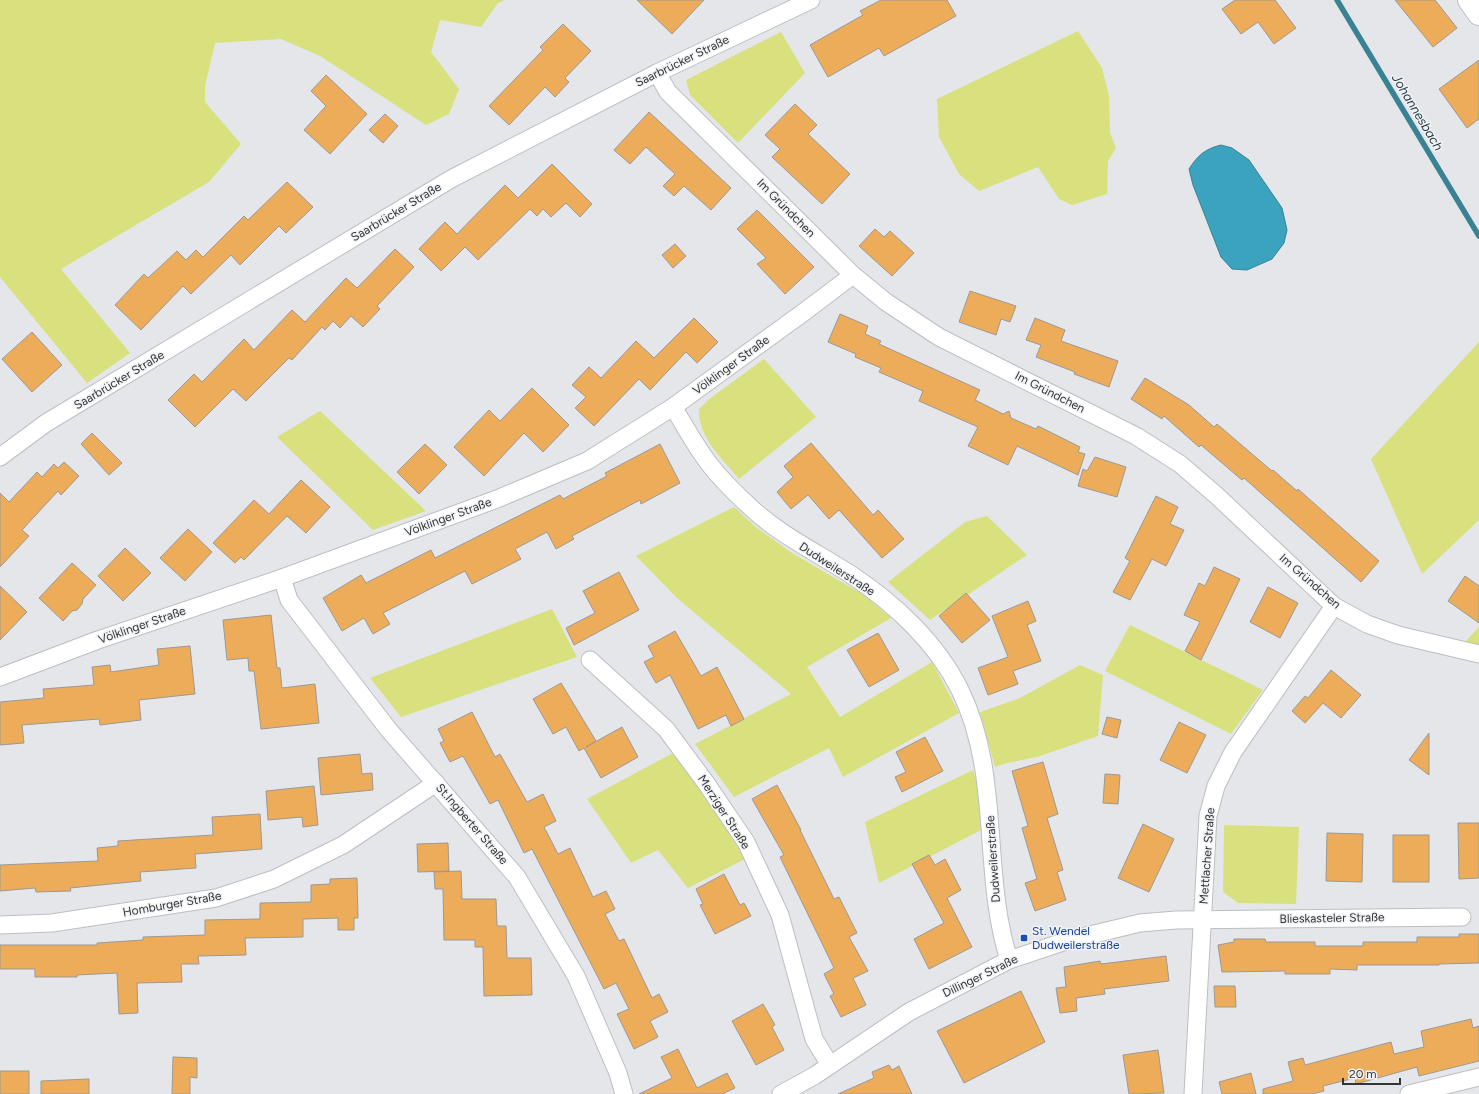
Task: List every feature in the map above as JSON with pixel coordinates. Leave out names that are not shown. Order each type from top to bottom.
[{"type":"main road","points":[[1469,0],[1479,14]]},
{"type":"street","name":"Saarbrücker Straße","points":[[0,458],[46,423],[451,179],[657,73],[811,0]]},
{"type":"street","name":"Im Gründchen","points":[[657,73],[668,92],[853,275],[886,302],[939,337],[1136,436],[1180,464],[1216,495],[1334,606],[1367,624],[1398,635],[1479,654]]},
{"type":"street","name":"Völklinger Straße","points":[[0,677],[98,640],[282,578],[497,499],[587,461],[673,407],[853,275]]},
{"type":"street","name":"Dudweilerstraße","points":[[673,407],[710,464],[748,506],[795,541],[850,575],[896,609],[933,648],[960,690],[976,730],[986,775],[991,827],[994,888],[1000,934],[1009,960]]},
{"type":"street","name":"St.Ingberter Straße","points":[[282,578],[289,600],[388,729],[521,883],[576,976],[618,1073],[624,1094]]},
{"type":"street","name":"Mettlacher Straße","points":[[1193,1094],[1208,816],[1216,786],[1233,752],[1334,606]]},
{"type":"street","name":"Merziger Straße","points":[[590,660],[666,729],[706,783],[746,842],[780,915],[814,1038],[830,1065]]},
{"type":"street","name":"Homburger Straße","points":[[0,925],[52,923],[216,898],[274,879],[343,845],[436,783]]},
{"type":"street","name":"Blieskasteler Straße","points":[[1203,919],[1462,917]]},
{"type":"street","name":"Dillinger Straße","points":[[781,1094],[830,1065],[909,1012],[1009,960],[1069,940],[1140,923],[1203,919]]},
{"type":"street","points":[[1409,1094],[1479,1077]]},
{"type":"green space","points":[[0,0],[505,0],[498,3],[481,27],[440,20],[431,52],[459,89],[449,114],[426,125],[320,56],[281,39],[215,43],[205,86],[205,102],[241,144],[209,182],[61,269],[130,353],[87,383],[0,277]]},
{"type":"green space","points":[[1078,31],[1102,68],[1109,96],[1110,133],[1116,148],[1108,161],[1107,194],[1072,205],[1059,199],[1038,167],[979,191],[959,174],[939,137],[937,99]]},
{"type":"green space","points":[[781,32],[805,73],[738,143],[690,95],[686,80]]},
{"type":"green space","points":[[1479,342],[1479,520],[1422,574],[1371,459]]},
{"type":"green space","points":[[764,359],[816,417],[739,479],[712,447],[702,429],[699,409],[708,400]]},
{"type":"green space","points":[[320,411],[426,511],[373,530],[277,437]]},
{"type":"green space","points":[[734,507],[757,528],[792,553],[864,595],[891,618],[807,667],[840,717],[932,662],[959,713],[843,777],[829,748],[734,797],[695,744],[791,694],[677,598],[636,556]]},
{"type":"green space","points":[[987,516],[1027,555],[930,620],[888,582],[965,522]]},
{"type":"green space","points":[[552,609],[577,657],[401,717],[370,678]]},
{"type":"green space","points":[[1130,625],[1263,690],[1231,734],[1105,671]]},
{"type":"green space","points":[[1479,627],[1479,645],[1464,643]]},
{"type":"green space","points":[[1080,665],[1103,675],[1098,736],[1037,757],[995,767],[980,712],[1020,698]]},
{"type":"green space","points":[[673,753],[709,801],[745,859],[688,888],[658,850],[631,863],[587,799]]},
{"type":"green space","points":[[973,770],[979,791],[981,830],[879,883],[865,822]]},
{"type":"green space","points":[[1224,825],[1299,827],[1296,904],[1238,903],[1223,892]]},
{"type":"water","points":[[1221,145],[1232,148],[1249,160],[1282,208],[1287,230],[1284,243],[1272,259],[1247,270],[1232,269],[1221,257],[1193,185],[1189,169],[1202,153]]},
{"type":"building","points":[[637,0],[704,0],[672,34]]},
{"type":"building","points":[[881,0],[947,0],[956,16],[884,56],[879,48],[828,77],[810,45],[863,15],[860,11]]},
{"type":"building","points":[[1235,0],[1275,0],[1296,28],[1274,44],[1258,22],[1241,34],[1222,9]]},
{"type":"building","points":[[1395,0],[1435,0],[1457,28],[1433,47]]},
{"type":"building","points":[[563,24],[591,51],[565,78],[569,82],[555,97],[545,87],[509,125],[489,106],[543,50],[540,47]]},
{"type":"building","points":[[1479,60],[1479,119],[1467,128],[1439,89]]},
{"type":"building","points":[[326,75],[367,114],[330,154],[304,130],[326,106],[311,91]]},
{"type":"building","points":[[795,104],[817,125],[808,134],[850,174],[822,204],[772,157],[780,149],[765,135]]},
{"type":"building","points":[[649,112],[731,188],[711,210],[684,186],[674,196],[663,186],[675,174],[646,147],[630,164],[614,150]]},
{"type":"building","points":[[385,114],[398,126],[383,143],[369,130]]},
{"type":"building","points":[[552,164],[592,204],[580,217],[566,203],[551,217],[543,209],[537,216],[530,209],[478,260],[465,247],[441,271],[419,249],[445,222],[457,234],[505,185],[518,198]]},
{"type":"building","points":[[287,182],[313,207],[286,233],[279,226],[240,265],[231,255],[191,294],[183,286],[141,330],[115,305],[144,274],[148,278],[177,251],[186,260],[196,250],[203,257],[244,216],[248,220]]},
{"type":"building","points":[[757,210],[814,267],[785,294],[757,264],[766,258],[737,229]]},
{"type":"building","points":[[875,229],[884,237],[890,231],[914,253],[892,276],[859,246]]},
{"type":"building","points":[[675,244],[686,256],[673,268],[662,255]]},
{"type":"building","points":[[395,249],[414,267],[377,306],[380,309],[363,327],[351,316],[340,328],[333,321],[325,330],[322,327],[292,360],[289,358],[246,401],[233,389],[195,427],[168,400],[194,374],[202,382],[244,339],[254,350],[292,310],[305,322],[346,278],[357,288]]},
{"type":"building","points":[[970,291],[1016,306],[1010,322],[1001,319],[996,335],[959,322]]},
{"type":"building","points":[[840,314],[868,326],[865,334],[881,341],[879,344],[980,390],[975,400],[1003,414],[1009,411],[1011,418],[1036,429],[1038,426],[1080,447],[1078,452],[1085,454],[1078,475],[1017,446],[1008,465],[968,446],[978,427],[919,401],[923,391],[879,372],[881,368],[855,357],[856,354],[828,342]]},
{"type":"building","points":[[694,318],[718,342],[697,363],[686,352],[650,390],[639,379],[594,426],[575,408],[586,397],[572,385],[589,367],[601,378],[636,341],[654,358]]},
{"type":"building","points":[[1035,318],[1065,330],[1061,341],[1118,361],[1109,387],[1074,374],[1075,372],[1036,357],[1041,345],[1026,340]]},
{"type":"building","points":[[32,332],[62,365],[32,392],[2,359]]},
{"type":"building","points":[[1145,378],[1189,405],[1214,427],[1217,424],[1297,491],[1298,489],[1379,561],[1361,582],[1244,478],[1242,480],[1201,445],[1199,447],[1164,416],[1162,419],[1131,399]]},
{"type":"building","points":[[532,388],[569,425],[543,452],[524,433],[484,476],[454,447],[489,410],[500,421]]},
{"type":"building","points":[[92,433],[122,463],[109,475],[81,444]]},
{"type":"building","points":[[811,443],[873,515],[878,510],[904,539],[882,558],[839,510],[829,519],[808,495],[791,509],[777,492],[793,477],[784,466]]},
{"type":"building","points":[[425,444],[447,465],[419,494],[397,472]]},
{"type":"building","points":[[660,444],[680,483],[641,504],[640,500],[572,536],[574,539],[556,549],[547,532],[515,549],[521,559],[472,584],[465,571],[383,613],[390,624],[373,634],[364,618],[342,631],[323,598],[361,575],[366,583],[431,550],[435,558],[560,495],[563,499],[607,476],[605,473]]},
{"type":"building","points":[[1095,457],[1126,467],[1117,497],[1078,486],[1083,469],[1087,471]]},
{"type":"building","points":[[64,462],[79,476],[61,495],[58,491],[22,530],[29,536],[0,567],[0,493],[9,502],[37,472],[42,477],[54,464],[58,468]]},
{"type":"building","points":[[301,480],[330,507],[306,533],[287,516],[244,560],[241,557],[235,563],[213,543],[254,500],[269,514]]},
{"type":"building","points":[[1156,496],[1178,507],[1170,524],[1184,530],[1166,566],[1152,559],[1130,600],[1113,592],[1130,561],[1125,558]]},
{"type":"building","points":[[188,529],[212,552],[185,581],[160,558]]},
{"type":"building","points":[[125,548],[151,573],[123,601],[98,576]]},
{"type":"building","points":[[72,563],[96,585],[83,599],[82,604],[77,610],[72,611],[63,621],[39,598]]},
{"type":"building","points":[[1214,567],[1240,579],[1201,660],[1185,651],[1200,622],[1184,615],[1199,583],[1205,586]]},
{"type":"building","points":[[619,572],[639,610],[574,645],[566,628],[595,613],[583,591]]},
{"type":"building","points":[[1465,576],[1479,586],[1479,623],[1448,601]]},
{"type":"building","points":[[0,586],[27,612],[0,640]]},
{"type":"building","points":[[1268,587],[1298,603],[1280,638],[1250,622]]},
{"type":"building","points":[[966,593],[990,620],[962,643],[939,616]]},
{"type":"building","points":[[1028,601],[1036,621],[1027,625],[1041,661],[1013,671],[1018,684],[988,695],[978,668],[1008,657],[992,616]]},
{"type":"building","points":[[271,615],[277,668],[280,668],[282,688],[315,684],[319,723],[261,729],[254,671],[249,671],[248,658],[227,660],[223,620]]},
{"type":"building","points":[[675,631],[701,676],[717,667],[744,719],[731,726],[726,715],[698,729],[670,675],[656,683],[644,662],[654,657],[648,646]]},
{"type":"building","points":[[878,633],[899,670],[869,687],[847,650]]},
{"type":"building","points":[[190,646],[195,694],[139,700],[141,720],[100,725],[99,719],[22,725],[24,743],[0,745],[0,702],[44,698],[43,689],[94,685],[92,667],[110,665],[111,672],[159,665],[157,649]]},
{"type":"building","points":[[1331,670],[1361,695],[1341,718],[1323,703],[1305,723],[1292,711],[1305,696],[1308,698]]},
{"type":"building","points":[[561,683],[596,741],[586,747],[622,727],[638,757],[601,778],[584,748],[579,751],[566,727],[553,734],[533,699]]},
{"type":"building","points":[[472,712],[495,757],[500,754],[527,802],[543,794],[556,821],[544,827],[558,854],[570,848],[593,897],[606,891],[615,909],[605,914],[619,941],[624,939],[652,998],[659,994],[668,1012],[650,1021],[658,1037],[634,1049],[617,1014],[629,1009],[616,983],[604,989],[532,849],[524,853],[498,800],[490,804],[463,756],[450,762],[440,743],[444,741],[438,729]]},
{"type":"building","points":[[1107,717],[1121,720],[1117,738],[1102,734]]},
{"type":"building","points":[[1179,722],[1206,735],[1187,773],[1160,760]]},
{"type":"building","points":[[1429,733],[1429,775],[1409,760]]},
{"type":"building","points":[[925,737],[943,771],[902,792],[895,777],[906,772],[896,752]]},
{"type":"building","points":[[360,754],[362,774],[372,773],[373,790],[321,795],[318,758]]},
{"type":"building","points":[[1043,762],[1058,814],[1047,818],[1063,870],[1057,872],[1066,900],[1035,911],[1025,883],[1037,879],[1022,828],[1028,826],[1012,771]]},
{"type":"building","points":[[1105,774],[1120,775],[1118,804],[1103,803]]},
{"type":"building","points":[[777,785],[801,830],[834,899],[839,897],[857,933],[849,937],[868,971],[853,978],[866,1005],[841,1017],[830,996],[834,994],[824,974],[834,968],[780,857],[784,855],[752,799]]},
{"type":"building","points":[[314,786],[318,825],[303,827],[302,817],[268,820],[266,791]]},
{"type":"building","points":[[260,814],[262,849],[195,854],[196,868],[140,872],[141,881],[70,888],[71,891],[36,892],[35,888],[0,891],[0,865],[98,861],[97,848],[118,846],[118,841],[213,835],[212,817]]},
{"type":"building","points":[[1458,823],[1479,823],[1479,878],[1459,879]]},
{"type":"building","points":[[1143,824],[1174,839],[1149,892],[1118,878]]},
{"type":"building","points":[[1327,833],[1363,834],[1362,882],[1326,881]]},
{"type":"building","points":[[1393,835],[1429,835],[1429,882],[1393,882]]},
{"type":"building","points":[[448,843],[449,871],[418,872],[417,844]]},
{"type":"building","points":[[929,855],[935,865],[945,859],[961,890],[947,898],[972,947],[929,969],[914,939],[944,923],[912,864]]},
{"type":"building","points":[[461,871],[462,899],[496,899],[497,926],[506,926],[507,958],[531,958],[532,995],[484,996],[483,947],[475,947],[475,940],[444,940],[443,889],[435,889],[434,872]]},
{"type":"building","points":[[724,874],[740,905],[744,903],[751,916],[715,934],[700,905],[703,904],[696,889]]},
{"type":"building","points":[[357,878],[358,918],[354,918],[354,930],[338,930],[338,918],[303,919],[303,937],[245,938],[246,955],[198,956],[199,964],[181,964],[182,982],[137,983],[138,1013],[119,1014],[117,973],[77,975],[77,977],[35,977],[35,969],[0,969],[0,945],[97,945],[97,943],[143,940],[143,937],[205,935],[205,920],[260,919],[260,903],[311,902],[311,885],[330,884],[330,879]]},
{"type":"building","points":[[1459,934],[1479,934],[1479,963],[1439,965],[1357,965],[1357,970],[1330,969],[1330,974],[1285,974],[1285,971],[1222,972],[1218,945],[1234,942],[1234,939],[1265,939],[1266,942],[1315,942],[1315,946],[1363,946],[1363,942],[1417,942],[1417,937],[1459,937]]},
{"type":"building","points":[[1166,956],[1169,981],[1104,989],[1105,994],[1076,998],[1077,1011],[1060,1013],[1056,988],[1066,987],[1064,967],[1100,961],[1101,964]]},
{"type":"building","points":[[1214,986],[1235,986],[1236,1007],[1215,1007]]},
{"type":"building","points":[[1021,991],[1045,1042],[964,1083],[937,1031]]},
{"type":"building","points":[[763,1004],[775,1025],[772,1027],[784,1050],[756,1065],[732,1021]]},
{"type":"building","points":[[1471,1019],[1473,1028],[1479,1026],[1479,1061],[1419,1076],[1417,1067],[1356,1084],[1355,1078],[1323,1086],[1324,1091],[1312,1094],[1263,1094],[1263,1089],[1293,1081],[1288,1062],[1303,1058],[1305,1065],[1391,1042],[1394,1054],[1424,1047],[1421,1031]]},
{"type":"building","points":[[678,1049],[697,1088],[727,1073],[735,1088],[722,1094],[639,1094],[672,1078],[661,1057]]},
{"type":"building","points":[[1158,1050],[1164,1093],[1129,1094],[1123,1055]]},
{"type":"building","points":[[173,1057],[197,1058],[197,1078],[190,1077],[190,1094],[172,1094]]},
{"type":"building","points":[[889,1065],[892,1070],[899,1066],[912,1094],[838,1094],[874,1078],[872,1072]]},
{"type":"building","points":[[0,1071],[29,1071],[29,1094],[0,1094]]},
{"type":"building","points":[[1251,1073],[1256,1094],[1222,1094],[1219,1082]]},
{"type":"building","points":[[89,1079],[89,1094],[41,1094],[41,1081]]},
{"type":"waterway","name":"Johannesbach","points":[[1337,0],[1479,236]]},
{"type":"place","name":"St. Wendel Dudweilerstraße","points":[[1024,938]]}]
